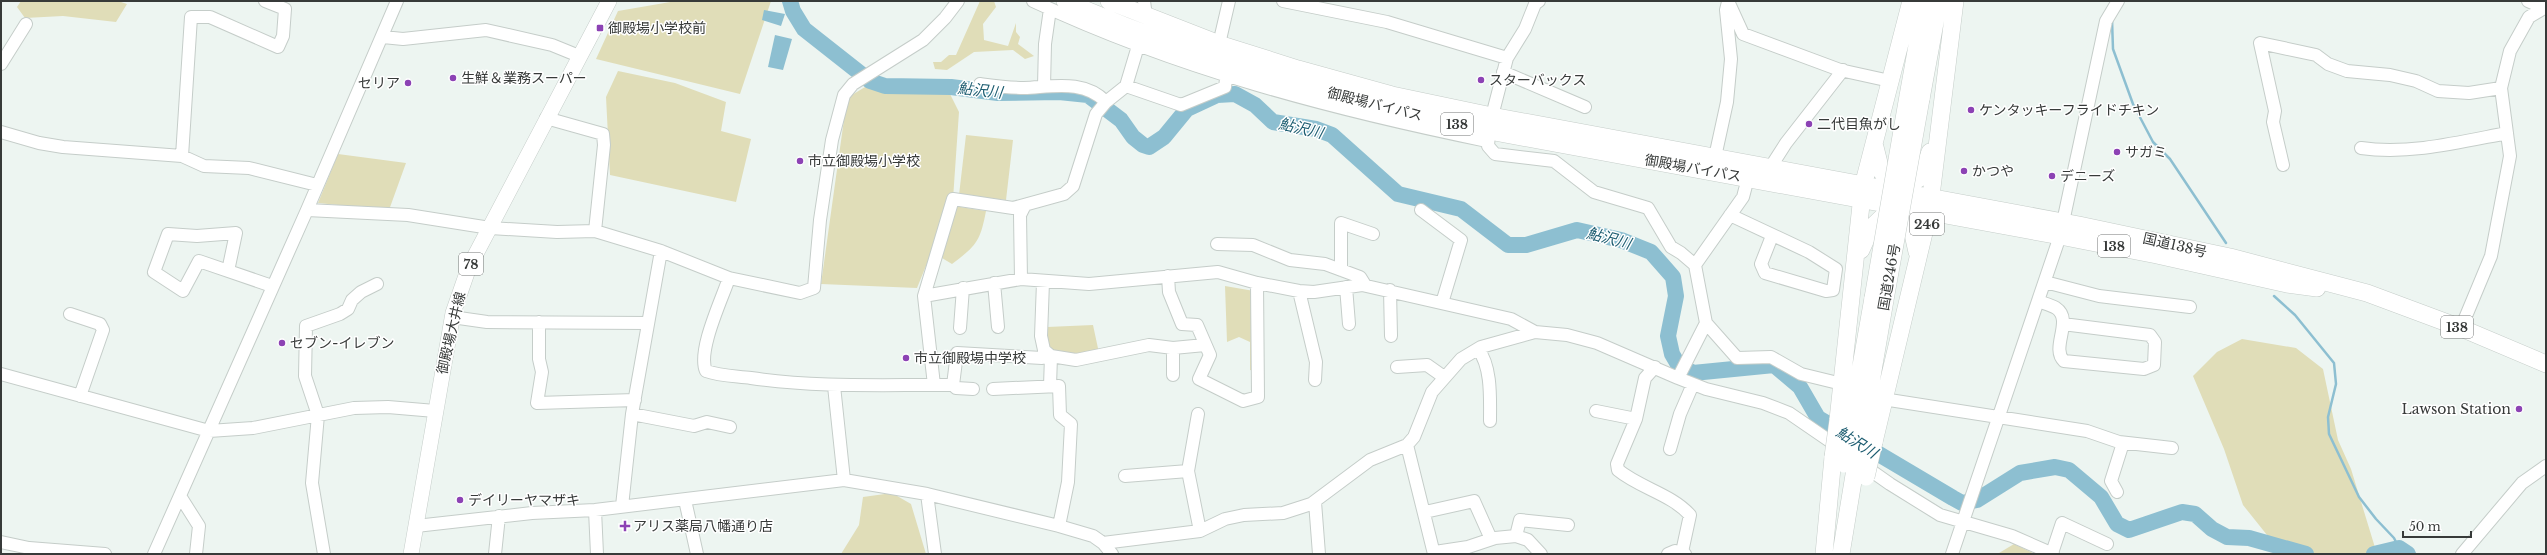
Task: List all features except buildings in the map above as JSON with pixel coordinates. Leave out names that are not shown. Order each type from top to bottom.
[{"type":"highway","name":"御殿場バイパス","points":[[1065,1],[1162,41],[1228,71],[1398,111],[1489,129],[1748,178],[1867,194]]},
{"type":"highway","name":"御殿場バイパス","points":[[1109,1],[1145,9],[1219,44],[1392,95],[1489,129],[1715,157],[1770,168],[1867,194]]},
{"type":"highway","name":"246","points":[[1828,554],[1856,431],[1842,384],[1849,321],[1867,194],[1876,135],[1911,1]]},
{"type":"highway","name":"国道246号","points":[[1915,98],[1925,1]]},
{"type":"highway","name":"国道246号","points":[[1856,431],[1915,98],[1939,1]]},
{"type":"highway","name":"246","points":[[1824,554],[1849,467],[1856,431],[1883,398],[1917,264],[1906,201],[1946,76],[1956,1]]},
{"type":"highway","points":[[1849,321],[1862,244],[1878,219],[1906,201],[1915,183],[1925,170],[1946,76]]},
{"type":"highway","points":[[1876,135],[1877,162],[1885,179],[1906,201],[1914,234],[1917,264]]},
{"type":"highway","points":[[1867,194],[1906,201]]},
{"type":"highway","name":"国道138号","points":[[1906,201],[2062,229],[2157,255],[2287,284],[2367,293],[2460,328],[2546,364]]},
{"type":"highway","name":"246","points":[[1841,554],[1849,467]]},
{"type":"highway","name":"246","points":[[1847,554],[1849,467]]},
{"type":"main road","name":"御殿場大井線","points":[[411,554],[452,317],[469,267],[546,118],[609,1]]},
{"type":"street","points":[[182,156],[191,17],[210,17],[278,47],[283,36],[285,9],[265,1]]},
{"type":"street","points":[[154,554],[383,37],[396,1]]},
{"type":"street","points":[[307,210],[408,215],[490,228],[557,232],[595,231],[661,250],[729,278],[800,293],[814,288],[820,220],[832,140],[844,95],[853,84],[922,40],[945,18],[958,1]]},
{"type":"street","points":[[1033,1],[1138,46],[1228,71],[1225,87],[1181,105],[1126,86]]},
{"type":"street","points":[[1219,44],[1229,1]]},
{"type":"street","points":[[1283,1],[1387,22],[1507,58]]},
{"type":"street","points":[[1539,1],[1535,4],[1525,29],[1507,58],[1489,129],[1491,151],[1495,154],[1554,161],[1594,192],[1648,208],[1671,247],[1682,253],[1695,265],[1706,323],[1737,358],[1771,357],[1801,374],[1842,384]]},
{"type":"street","points":[[1728,1],[1743,34],[1843,70],[1890,81]]},
{"type":"street","points":[[1715,157],[1727,102],[1730,59],[1726,10],[1728,1]]},
{"type":"street","points":[[1952,554],[1966,517],[2062,229],[2106,21],[2118,1]]},
{"type":"street","points":[[2528,1],[2545,8]]},
{"type":"street","points":[[2460,328],[2491,256],[2510,156],[2501,88],[2510,51],[2529,17],[2545,8]]},
{"type":"street","points":[[1044,86],[1044,44],[1050,9]]},
{"type":"street","points":[[1,64],[26,24]]},
{"type":"street","points":[[383,37],[403,39],[486,30],[552,45],[579,56]]},
{"type":"street","points":[[2283,166],[2273,122],[2275,111],[2260,43],[2316,55],[2328,64],[2347,71],[2390,75],[2416,81],[2438,91],[2469,93],[2501,88]]},
{"type":"street","points":[[934,385],[924,296],[953,199],[1013,208],[1024,207],[1064,194],[1073,186],[1096,114],[1106,102],[1126,86],[1138,46]]},
{"type":"street","points":[[1770,168],[1786,143],[1843,70]]},
{"type":"street","points":[[1503,72],[1585,107]]},
{"type":"street","points":[[980,84],[1003,87],[1080,87],[1097,93],[1106,102]]},
{"type":"street","points":[[546,118],[603,134],[604,145],[595,231]]},
{"type":"street","points":[[1,132],[39,143],[63,147],[182,156],[204,166],[249,168],[317,185]]},
{"type":"street","points":[[2362,148],[2381,151],[2437,146],[2507,133]]},
{"type":"street","points":[[1695,265],[1743,197],[1748,178]]},
{"type":"street","points":[[1021,279],[1020,215],[1024,207]]},
{"type":"street","points":[[1421,210],[1461,240],[1442,303]]},
{"type":"street","points":[[1730,215],[1772,236],[1809,252],[1836,269],[1833,290],[1826,291],[1765,273],[1761,264],[1772,236]]},
{"type":"street","points":[[1341,270],[1341,223],[1373,234]]},
{"type":"street","points":[[228,271],[236,233],[197,236],[168,234],[154,272],[183,291],[199,261],[228,271],[272,286]]},
{"type":"street","points":[[1217,244],[1253,245],[1290,260],[1325,264],[1360,277],[1365,285]]},
{"type":"street","points":[[622,506],[632,414],[661,250]]},
{"type":"street","points":[[924,296],[1021,279],[1043,282],[1089,284],[1218,272],[1257,284],[1300,291],[1314,292],[1365,285],[1511,319],[1535,332]]},
{"type":"street","points":[[1168,276],[1169,292],[1182,324],[1197,325],[1210,355],[1199,379],[1243,401],[1258,397],[1257,284]]},
{"type":"street","points":[[729,278],[704,350],[703,364],[706,371],[716,374],[781,382],[834,386],[953,385],[956,388],[973,389]]},
{"type":"street","points":[[1043,282],[1041,336],[1044,350],[1051,356]]},
{"type":"street","points":[[2045,282],[2099,296],[2190,307]]},
{"type":"street","points":[[994,283],[998,327]]},
{"type":"street","points":[[324,554],[312,483],[318,415],[305,376],[306,326],[340,314],[348,309],[352,300],[361,292],[377,284]]},
{"type":"street","points":[[1346,287],[1349,324]]},
{"type":"street","points":[[960,328],[963,288]]},
{"type":"street","points":[[1390,290],[1391,336]]},
{"type":"street","points":[[1300,291],[1316,362],[1315,380]]},
{"type":"street","points":[[2038,301],[2057,308],[2063,324],[2059,352],[2060,358],[2064,361],[2144,369],[2154,365],[2155,342],[2150,335],[2063,324]]},
{"type":"street","points":[[70,314],[100,324],[103,330],[80,396]]},
{"type":"street","points":[[452,317],[487,322],[648,323]]},
{"type":"street","points":[[539,322],[539,359],[542,372],[537,403],[635,400]]},
{"type":"street","points":[[1681,372],[1706,323]]},
{"type":"street","points":[[1103,543],[1200,531],[1225,519],[1244,515],[1283,513],[1315,502],[1370,460],[1407,445],[1414,437],[1432,392],[1461,359],[1478,349],[1535,332],[1567,335],[1597,343],[1655,367],[1681,372],[1693,384],[1748,398],[1789,413],[1890,484],[1940,515],[1966,517],[2052,554],[2062,523],[2107,544]]},
{"type":"street","points":[[953,385],[957,353],[1042,358],[1051,356],[1076,360],[1149,345],[1173,348],[1205,345]]},
{"type":"street","points":[[1173,348],[1173,375]]},
{"type":"street","points":[[1478,349],[1484,356],[1490,396],[1490,421]]},
{"type":"street","points":[[1050,386],[1051,356]]},
{"type":"street","points":[[1397,367],[1427,365],[1444,377]]},
{"type":"street","points":[[1655,367],[1644,378],[1636,420],[1617,464],[1618,470],[1631,481],[1680,504],[1690,515],[1684,553],[1668,554]]},
{"type":"street","points":[[1,374],[209,431],[253,428],[361,408],[388,407],[435,411]]},
{"type":"street","points":[[1670,449],[1680,414],[1693,384]]},
{"type":"street","points":[[834,386],[844,480]]},
{"type":"street","points":[[993,388],[1058,386],[1060,415],[1071,424],[1068,482],[1059,526]]},
{"type":"street","points":[[1883,398],[2087,431],[2123,443],[2172,448]]},
{"type":"street","points":[[1596,411],[1636,420]]},
{"type":"street","points":[[632,414],[694,426],[707,422],[730,427]]},
{"type":"street","points":[[1198,414],[1188,470],[1200,531]]},
{"type":"street","points":[[2117,492],[2111,481],[2123,443]]},
{"type":"street","points":[[1407,445],[1425,512],[1434,553],[1468,547],[1491,539],[1516,536],[1528,540],[1540,554]]},
{"type":"street","points":[[2462,554],[2522,483],[2546,466]]},
{"type":"street","points":[[1125,476],[1188,470]]},
{"type":"street","points":[[416,526],[498,516],[595,510],[844,480],[927,494],[1059,526],[1093,536],[1103,543],[1112,554]]},
{"type":"street","points":[[927,494],[935,554]]},
{"type":"street","points":[[180,496],[199,526],[196,554]]},
{"type":"street","points":[[685,500],[697,554]]},
{"type":"street","points":[[1425,512],[1474,501],[1491,539]]},
{"type":"street","points":[[1315,502],[1318,520],[1319,554]]},
{"type":"street","points":[[595,510],[597,554]]},
{"type":"street","points":[[495,554],[498,516]]},
{"type":"street","points":[[1516,536],[1520,520],[1568,525]]},
{"type":"street","points":[[1,542],[29,548],[105,554]]},
{"type":"shaded area","points":[[21,1],[118,1],[127,4],[116,22],[63,16],[25,18],[17,7]]},
{"type":"shaded area","points":[[676,1],[771,1],[740,94],[596,59],[618,11]]},
{"type":"shaded area","points":[[980,1],[994,1],[996,7],[983,24],[984,40],[1008,46],[1016,23],[1016,32],[1020,37],[1018,44],[1034,56],[1025,59],[1013,50],[974,52],[947,70],[935,69],[933,62],[941,62],[949,55],[956,55]]},
{"type":"shaded area","points":[[618,71],[675,83],[726,102],[721,131],[751,139],[736,202],[610,175],[606,97]]},
{"type":"shaded area","points":[[865,87],[949,92],[959,112],[953,199],[917,288],[821,284],[847,98]]},
{"type":"shaded area","points":[[966,135],[1013,140],[1006,200],[959,195]]},
{"type":"shaded area","points":[[338,154],[406,163],[389,210],[318,203]]},
{"type":"shaded area","points":[[954,206],[986,211],[982,230],[976,242],[967,252],[952,264],[942,258]]},
{"type":"shaded area","points":[[1225,286],[1254,291],[1255,371],[1250,370],[1250,342],[1239,337],[1227,342]]},
{"type":"shaded area","points":[[1093,325],[1099,353],[1073,357],[1044,350],[1047,327]]},
{"type":"shaded area","points":[[2242,339],[2296,348],[2323,369],[2338,440],[2351,469],[2377,554],[2274,554],[2275,545],[2243,505],[2224,449],[2193,376],[2217,352]]},
{"type":"shaded area","points":[[892,493],[911,504],[926,554],[841,554],[859,525],[863,497]]},
{"type":"shaded area","points":[[2014,544],[2035,554],[1999,553]]},
{"type":"water","points":[[764,10],[785,14],[781,26],[762,20]]},
{"type":"water","points":[[775,35],[792,39],[783,70],[768,67]]},
{"type":"waterway","name":"鮎沢川","points":[[790,1],[793,11],[804,29],[870,81],[885,86],[951,87],[998,93],[1059,92],[1088,95],[1121,120],[1133,137],[1143,145],[1149,147],[1164,137],[1187,109],[1217,95],[1235,94],[1255,105],[1273,122],[1316,129],[1332,135],[1398,194],[1461,209],[1508,245],[1526,245],[1577,230],[1621,240],[1651,252],[1673,277],[1676,296],[1668,336],[1672,354],[1679,366],[1693,373],[1774,365],[1800,387],[1818,418],[1962,503],[1977,500],[2020,473],[2055,467],[2069,470],[2101,497],[2117,524],[2129,530],[2182,512],[2195,514],[2212,529],[2227,537],[2249,538],[2306,554]]},
{"type":"waterway","points":[[2112,20],[2113,49],[2133,104],[2153,142],[2170,159],[2226,243]]},
{"type":"waterway","points":[[2274,296],[2295,315],[2334,363],[2336,384],[2328,417],[2329,434],[2359,497],[2376,519],[2394,538],[2399,548]]},
{"type":"waterway","name":"鮎沢川","points":[[2374,554],[2399,548],[2408,554]]},
{"type":"place","name":"御殿場小学校前","points":[[600,28]]},
{"type":"place","name":"生鮮＆業務スーパー","points":[[453,78]]},
{"type":"place","name":"スターバックス","points":[[1481,80]]},
{"type":"place","name":"セリア","points":[[408,83]]},
{"type":"place","name":"ケンタッキーフライドチキン","points":[[1971,110]]},
{"type":"place","name":"二代目魚がし","points":[[1809,124]]},
{"type":"place","name":"サガミ","points":[[2117,152]]},
{"type":"place","name":"市立御殿場小学校","points":[[800,161]]},
{"type":"place","name":"かつや","points":[[1964,171]]},
{"type":"place","name":"デニーズ","points":[[2052,176]]},
{"type":"place","name":"セブン-イレブン","points":[[282,343]]},
{"type":"place","name":"市立御殿場中学校","points":[[906,358]]},
{"type":"place","name":"Lawson Station","points":[[2519,409]]},
{"type":"place","name":"デイリーヤマザキ","points":[[460,500]]},
{"type":"place","name":"アリス薬局八幡通り店","points":[[625,526]]}]
